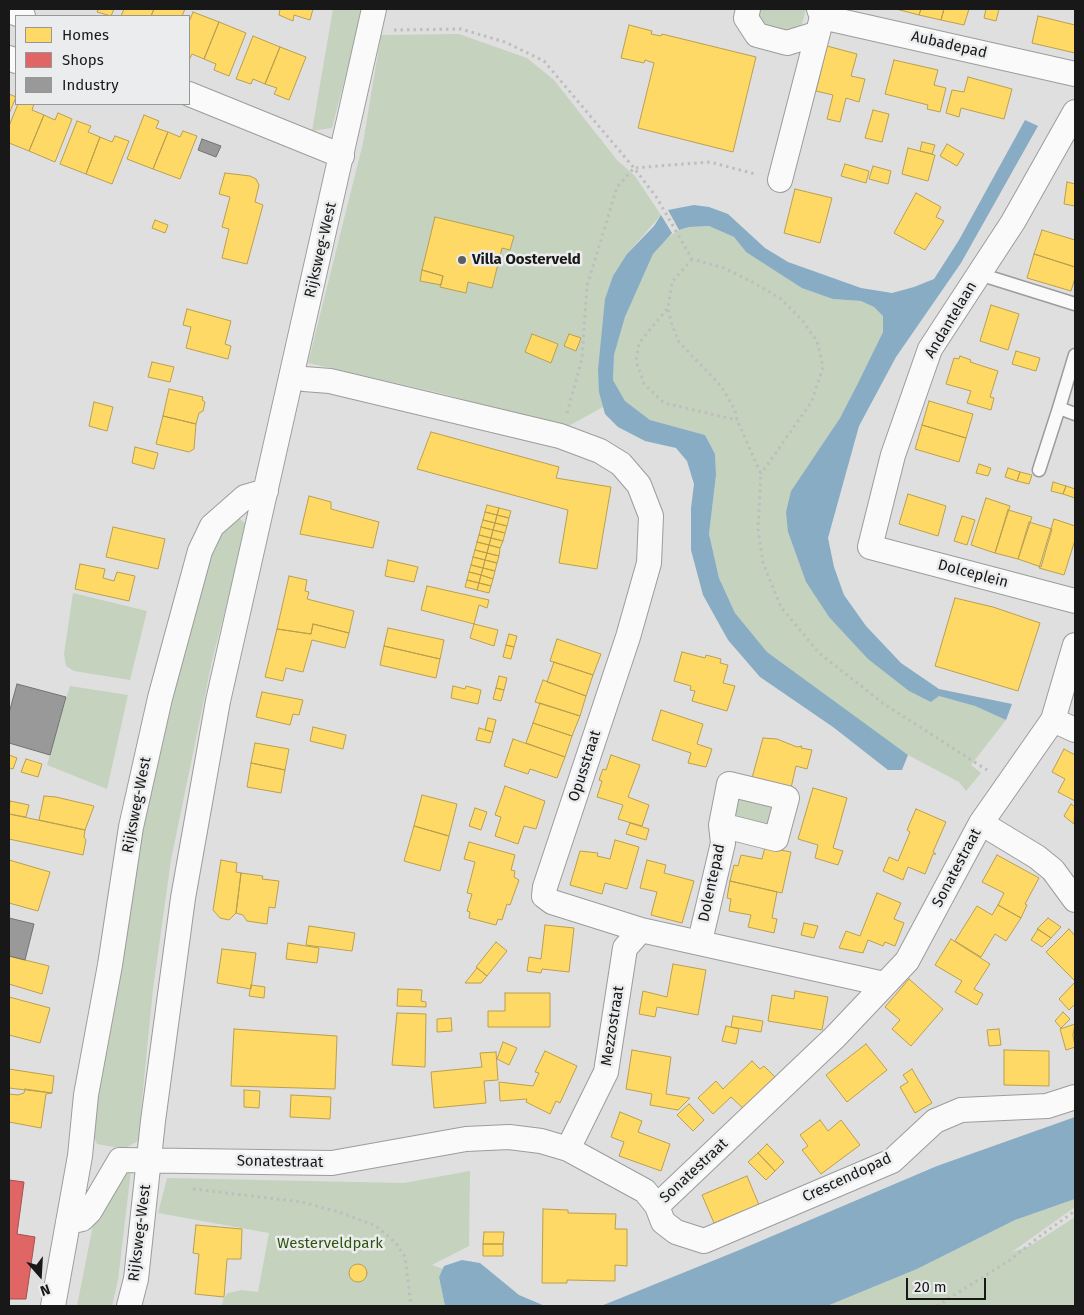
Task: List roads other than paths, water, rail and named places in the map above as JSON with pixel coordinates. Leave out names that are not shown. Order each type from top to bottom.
[{"type":"street","points":[[748,9],[746,18],[757,35],[787,43],[819,20]]},
{"type":"street","points":[[9,10],[21,15]]},
{"type":"street","name":"Rijksweg-West","points":[[130,1306],[136,1278],[148,1160],[182,898],[218,701],[372,20]]},
{"type":"street","points":[[780,180],[819,20]]},
{"type":"street","name":"Aubadepad","points":[[819,20],[1075,74]]},
{"type":"street","points":[[190,94],[342,156]]},
{"type":"street","name":"Andantelaan","points":[[870,547],[893,455],[930,349],[1013,222],[1075,112]]},
{"type":"street","name":"Opusstraat","points":[[292,374],[304,379],[330,381],[560,436],[600,451],[621,464],[639,485],[651,516],[649,563],[628,637],[545,887],[544,896],[552,902],[641,930]]},
{"type":"street","name":"Rijksweg-West","points":[[53,1306],[80,1156],[86,1095],[110,965],[131,827],[160,698],[198,560],[212,526],[245,497],[266,491]]},
{"type":"street","name":"Dolceplein","points":[[870,547],[1075,601]]},
{"type":"street","points":[[1075,645],[1053,720],[1075,730]]},
{"type":"street","name":"Sonatestraat","points":[[148,1160],[332,1163],[466,1139],[509,1137],[541,1140],[568,1149],[645,1191],[657,1206],[835,1037],[907,961],[981,823],[1053,720]]},
{"type":"street","points":[[981,823],[1037,857],[1052,870],[1075,900]]},
{"type":"street","name":"Dolentepad","points":[[700,941],[723,843],[721,825]]},
{"type":"street","points":[[641,930],[700,941],[884,984]]},
{"type":"street","name":"Mezzostraat","points":[[568,1149],[606,1072],[625,948],[641,930]]},
{"type":"street","name":"Crescendopad","points":[[657,1206],[663,1222],[669,1227],[676,1232],[704,1241],[892,1161],[935,1122],[960,1110],[1047,1106],[1075,1097]]},
{"type":"street","points":[[80,1156],[120,1160],[148,1160]]},
{"type":"street","points":[[68,1222],[82,1219],[90,1211],[120,1160]]},
{"type":"lane","points":[[979,274],[1075,304]]},
{"type":"lane","points":[[1039,470],[1075,355]]},
{"type":"lane","points":[[1058,408],[1075,414]]},
{"type":"water","points":[[1025,120],[1038,126],[961,263],[896,357],[859,426],[828,538],[834,567],[844,595],[866,626],[901,663],[939,689],[1012,704],[1006,720],[975,706],[939,696],[931,702],[909,691],[868,659],[829,617],[806,582],[788,532],[786,512],[791,491],[840,418],[883,332],[883,316],[874,307],[861,301],[833,299],[802,288],[746,252],[734,237],[709,226],[689,227],[679,230],[668,210],[694,205],[709,207],[728,214],[765,248],[788,262],[861,288],[892,293],[934,279],[959,240]]},
{"type":"water","points":[[661,215],[672,233],[653,254],[625,317],[614,355],[613,380],[625,401],[650,420],[705,435],[715,454],[716,475],[709,534],[719,578],[735,613],[767,652],[908,755],[902,770],[888,770],[833,727],[760,677],[728,640],[703,595],[691,550],[691,508],[694,484],[687,461],[676,448],[645,441],[618,427],[605,414],[599,392],[598,370],[605,299],[613,276],[627,254],[654,226]]},
{"type":"water","points":[[1075,1117],[1075,1199],[1015,1220],[917,1269],[827,1306],[601,1306],[737,1251],[937,1166]]},
{"type":"water","points":[[462,1260],[480,1263],[519,1295],[545,1306],[445,1306],[439,1277],[444,1266]]},
{"type":"place","name":"Villa Oosterveld","points":[[462,260]]},
{"type":"park label","name":"Westerveldpark","points":[[330,1244]]}]
